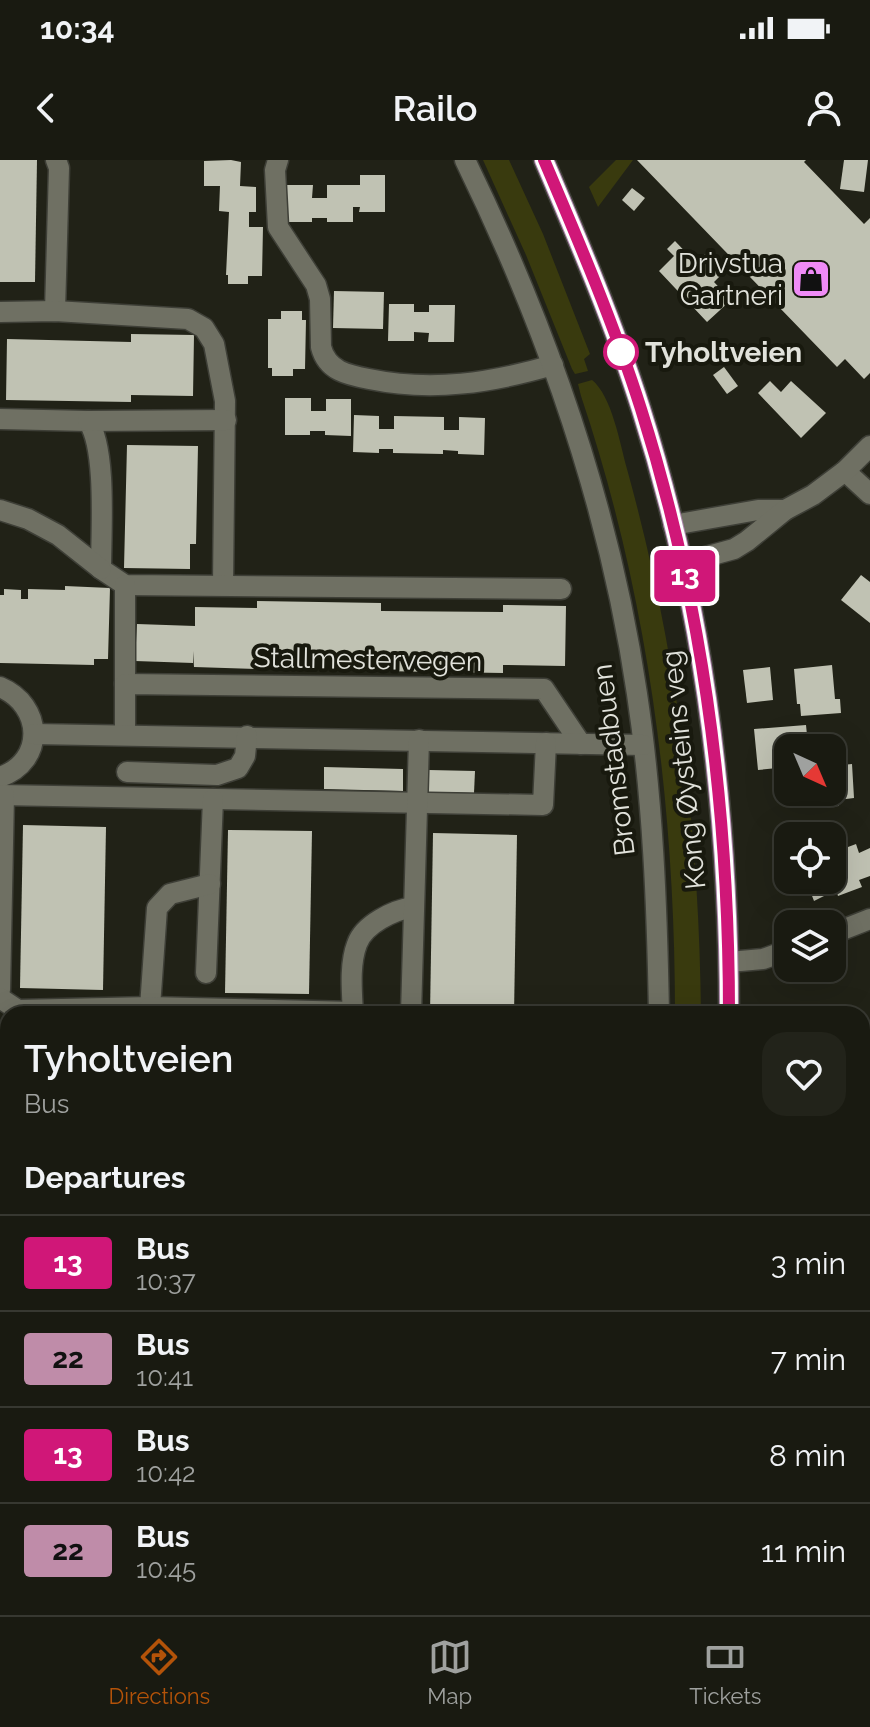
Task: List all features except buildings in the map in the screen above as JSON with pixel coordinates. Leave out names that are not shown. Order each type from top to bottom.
[{"type":"main road","name":"Kong Øysteins veg","points":[[544,160],[592,272],[636,395],[683,563],[709,706],[722,828],[729,1006]]},
{"type":"street","points":[[55,311],[59,168],[56,160]]},
{"type":"street","points":[[278,160],[275,170],[278,227],[316,285],[320,299],[321,347],[323,355],[333,367],[347,375],[420,387],[481,383],[553,365]]},
{"type":"street","name":"Bromstadbuen","points":[[465,160],[517,275],[553,365],[609,556],[637,693],[643,745],[656,888],[659,1006]]},
{"type":"street","points":[[0,312],[55,311],[188,319],[204,328],[214,344],[225,401],[223,585]]},
{"type":"street","points":[[0,419],[226,420]]},
{"type":"street","points":[[88,421],[96,433],[98,448],[101,569]]},
{"type":"street","points":[[683,563],[734,549],[785,510],[813,495],[845,471],[870,446]]},
{"type":"street","points":[[845,471],[870,494]]},
{"type":"street","points":[[0,510],[28,519],[58,535],[125,585],[561,589]]},
{"type":"street","points":[[673,525],[758,510],[785,510]]},
{"type":"street","points":[[125,585],[125,733]]},
{"type":"street","name":"Stallmestervegen","points":[[125,684],[544,689],[581,744]]},
{"type":"street","points":[[0,687],[15,694],[26,705],[34,734],[30,750],[1,789],[0,990]]},
{"type":"street","points":[[34,734],[125,733],[643,745]]},
{"type":"street","points":[[127,772],[217,775],[238,768],[245,756],[247,736]]},
{"type":"street","points":[[411,1006],[419,740]]},
{"type":"street","points":[[1,789],[213,799],[543,805],[546,743]]},
{"type":"street","points":[[206,973],[213,799]]},
{"type":"street","points":[[150,1006],[157,908],[170,894],[210,884]]},
{"type":"street","points":[[353,1006],[352,980],[357,942],[373,924],[402,908],[413,907]]},
{"type":"street","points":[[846,928],[870,919]]},
{"type":"street","points":[[729,962],[774,955]]},
{"type":"shaded area","points":[[483,160],[509,160],[543,234],[590,354],[584,359],[588,371],[575,374],[572,369]]},
{"type":"shaded area","points":[[616,160],[633,160],[598,207],[589,187]]},
{"type":"shaded area","points":[[592,380],[610,409],[659,604],[672,671],[690,807],[701,1006],[675,1006],[670,857],[653,701],[624,547],[578,384]]},
{"type":"bus line","name":"13","points":[[544,160],[592,272],[641,409],[683,563],[709,706],[722,828],[729,1006]]},
{"type":"place","name":"Drivstua Gartneri","points":[[811,279]]},
{"type":"place","name":"Tyholtveien","points":[[621,352]]}]
